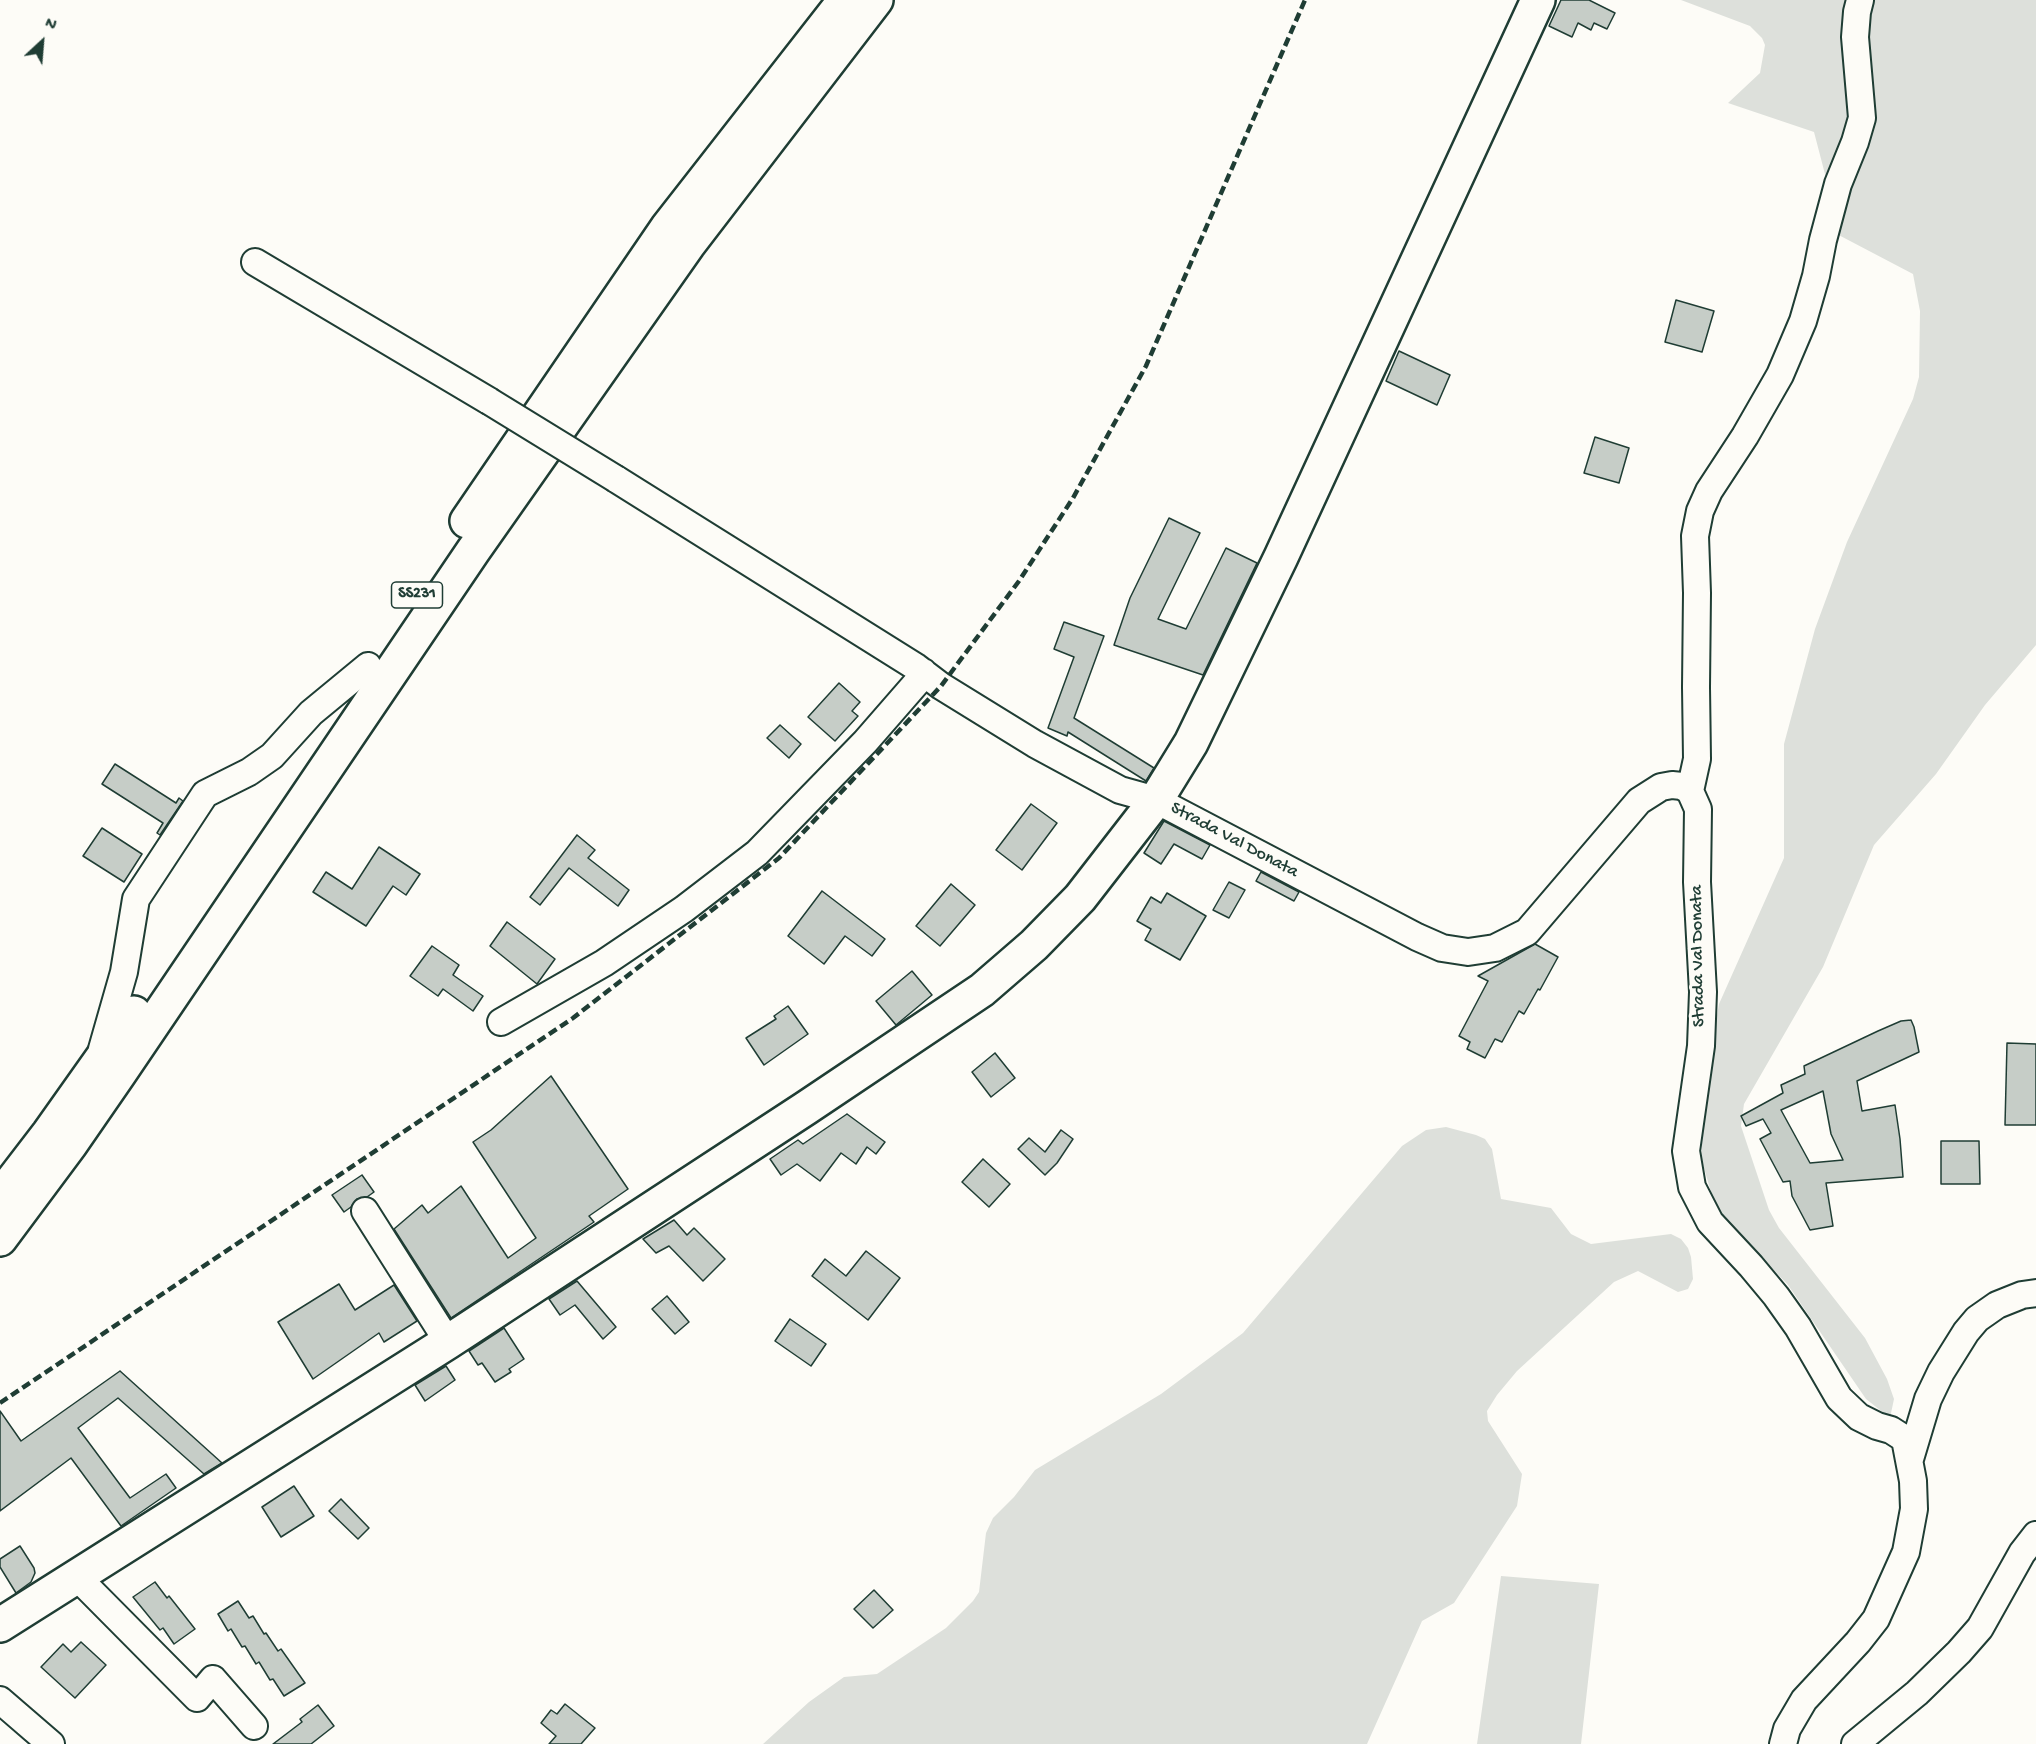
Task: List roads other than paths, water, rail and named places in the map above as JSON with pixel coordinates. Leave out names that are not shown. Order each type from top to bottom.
[{"type":"main road","name":"SS231","points":[[0,1197],[49,1133],[151,988],[667,228],[844,0]]},
{"type":"main road","name":"SS231","points":[[0,1239],[107,1092],[467,561],[681,255],[876,0]]},
{"type":"main road","points":[[0,1625],[448,1342],[982,990],[1034,945],[1080,898],[1156,800],[1191,743],[1240,645],[1538,0]]},
{"type":"street","points":[[1690,791],[1697,759],[1695,536],[1700,511],[1709,491],[1745,436],[1780,375],[1803,321],[1838,184],[1862,118],[1855,37],[1860,0]]},
{"type":"street","name":"Strada Val Donata","points":[[255,262],[616,479],[1035,744],[1120,790],[1156,800],[1442,948],[1468,952],[1495,948],[1527,932],[1628,813],[1649,793],[1672,785],[1690,791],[1698,809],[1697,882],[1703,992],[1701,1046],[1686,1150],[1692,1188],[1710,1222],[1776,1296],[1803,1336],[1839,1398],[1859,1417],[1905,1439],[1910,1460],[1914,1509],[1906,1552],[1892,1585],[1876,1619],[1858,1642],[1804,1700],[1787,1729],[1783,1744]]},
{"type":"street","points":[[99,1063],[124,972],[136,899],[205,794],[249,772],[272,756],[311,713],[368,666]]},
{"type":"street","points":[[501,1022],[604,963],[684,909],[757,853],[865,742],[919,680],[923,672]]},
{"type":"street","points":[[365,1211],[448,1342]]},
{"type":"street","points":[[1910,1460],[1928,1399],[1941,1372],[1966,1332],[1977,1319],[1996,1305],[2022,1295],[2036,1293]]},
{"type":"street","points":[[1855,1744],[1917,1693],[1980,1628],[2022,1553],[2036,1535]]},
{"type":"street","points":[[77,1577],[197,1698],[213,1679],[254,1726]]},
{"type":"street","points":[[0,1700],[51,1744]]},
{"type":"railway","points":[[0,1403],[573,1018],[779,858],[941,686],[1019,581],[1073,498],[1146,366],[1305,0]]}]
